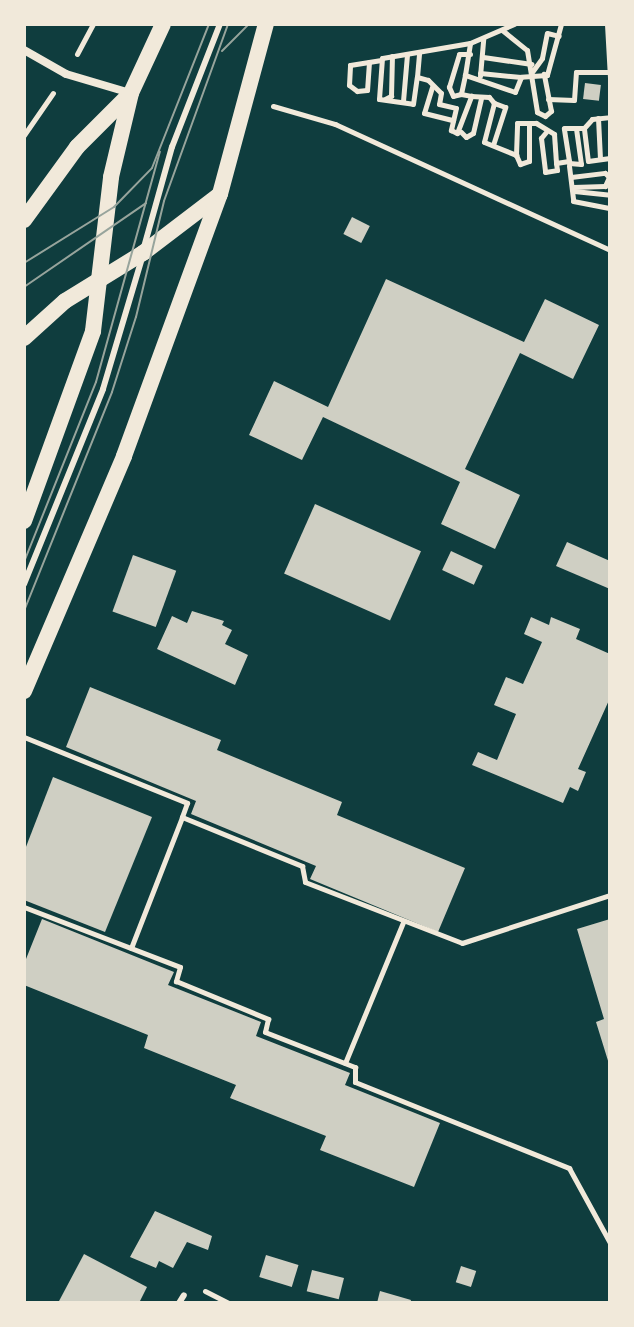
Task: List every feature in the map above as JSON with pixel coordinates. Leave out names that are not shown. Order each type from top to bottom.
[{"type":"main road","points":[[24,521],[81,374],[99,281],[111,177],[131,93],[163,24]]},
{"type":"main road","points":[[24,691],[124,456],[220,194],[266,24]]},
{"type":"main road","points":[[24,220],[77,147],[131,93]]},
{"type":"main road","points":[[24,338],[65,301],[143,253],[220,194]]},
{"type":"street","points":[[24,50],[66,74],[131,93]]},
{"type":"lane","points":[[24,584],[103,389],[172,147],[220,24]]},
{"type":"lane","points":[[179,1303],[184,1295]]},
{"type":"path","points":[[369,62],[367,90],[357,91],[349,85],[350,65],[470,43],[514,24]]},
{"type":"path","points":[[502,30],[523,43],[531,64],[539,115],[551,111],[544,74],[554,61],[561,24]]},
{"type":"path","points":[[607,24],[610,78]]},
{"type":"path","points":[[531,73],[542,58],[547,33],[559,36]]},
{"type":"path","points":[[483,39],[478,82],[515,92],[521,77]]},
{"type":"path","points":[[461,94],[470,43]]},
{"type":"path","points":[[385,99],[392,104],[415,101],[419,52]]},
{"type":"path","points":[[403,101],[407,54]]},
{"type":"path","points":[[470,54],[459,54],[449,87],[453,96],[489,97],[494,103],[505,107],[493,145]]},
{"type":"path","points":[[381,60],[379,99],[385,99],[391,96],[392,56]]},
{"type":"path","points":[[483,57],[531,64]]},
{"type":"path","points":[[548,99],[574,100],[576,72],[610,72]]},
{"type":"path","points":[[465,75],[521,77],[531,73],[544,74]]},
{"type":"path","points":[[417,77],[441,93],[439,104],[456,108],[451,130],[469,137],[473,133],[481,99]]},
{"type":"path","points":[[432,87],[424,113],[453,120]]},
{"type":"path","points":[[461,132],[471,96]]},
{"type":"path","points":[[494,103],[484,142],[516,155]]},
{"type":"path","points":[[282,108],[335,124],[610,250]]},
{"type":"path","points":[[610,117],[585,122],[584,128],[588,161],[610,158]]},
{"type":"path","points":[[598,118],[600,159]]},
{"type":"path","points":[[529,123],[529,161],[520,164],[516,155],[517,123],[529,123],[554,134],[557,170],[545,172],[541,138],[546,132]]},
{"type":"path","points":[[584,128],[564,128],[573,201],[610,208]]},
{"type":"path","points":[[556,163],[581,164],[576,129]]},
{"type":"path","points":[[571,177],[605,173],[609,177],[605,186],[573,189]]},
{"type":"path","points":[[573,189],[610,195]]},
{"type":"path","points":[[24,737],[187,803],[131,948]]},
{"type":"path","points":[[182,817],[302,866],[305,882],[462,943],[610,895]]},
{"type":"path","points":[[24,907],[180,967],[176,981],[268,1019],[265,1032],[355,1067],[355,1082],[569,1168],[610,1243]]},
{"type":"path","points":[[345,1063],[403,922]]},
{"type":"building","points":[[585,83],[601,85],[599,101],[583,99]]},
{"type":"building","points":[[352,217],[370,226],[361,243],[343,234]]},
{"type":"building","points":[[386,279],[524,342],[545,299],[599,325],[573,379],[520,353],[465,469],[520,495],[495,549],[441,524],[460,482],[323,417],[302,460],[249,435],[274,381],[328,407]]},
{"type":"building","points":[[315,504],[421,551],[390,621],[284,573]]},
{"type":"building","points":[[567,542],[610,561],[610,589],[556,566]]},
{"type":"building","points":[[451,551],[483,566],[474,585],[442,570]]},
{"type":"building","points":[[133,555],[176,571],[156,627],[112,611]]},
{"type":"building","points":[[192,611],[224,621],[222,625],[232,630],[225,644],[248,655],[235,685],[157,649],[172,616],[187,623]]},
{"type":"building","points":[[531,617],[549,625],[551,617],[580,629],[576,639],[610,654],[610,698],[578,769],[586,772],[578,791],[570,787],[563,803],[472,765],[478,752],[497,760],[516,714],[494,705],[506,677],[523,684],[542,642],[524,634]]},
{"type":"building","points":[[90,687],[221,740],[217,750],[342,802],[337,815],[465,868],[438,932],[310,879],[316,866],[191,814],[196,801],[66,747]]},
{"type":"building","points":[[53,777],[152,817],[105,932],[24,900],[24,852]]},
{"type":"building","points":[[42,919],[174,972],[168,985],[261,1022],[256,1036],[350,1073],[345,1085],[440,1123],[414,1187],[320,1150],[326,1136],[230,1098],[236,1085],[144,1048],[148,1035],[24,985],[24,964]]},
{"type":"building","points":[[610,919],[609,1064],[596,1022],[604,1019],[577,929]]},
{"type":"building","points":[[155,1211],[212,1236],[208,1250],[187,1242],[173,1268],[159,1261],[156,1268],[130,1257]]},
{"type":"building","points":[[84,1254],[147,1287],[139,1303],[58,1303]]},
{"type":"building","points":[[266,1255],[299,1265],[292,1287],[259,1277]]},
{"type":"building","points":[[461,1266],[476,1271],[471,1287],[456,1282]]},
{"type":"building","points":[[312,1270],[344,1278],[339,1299],[307,1291]]},
{"type":"building","points":[[380,1291],[411,1300],[410,1303],[377,1303]]},
{"type":"tram line","points":[[24,263],[114,207],[152,168],[209,24]]},
{"type":"tram line","points":[[24,611],[112,392],[136,317],[164,201],[228,24]]},
{"type":"tram line","points":[[222,51],[249,24]]},
{"type":"tram line","points":[[24,562],[96,382],[160,152]]},
{"type":"tram line","points":[[24,287],[146,203]]}]
